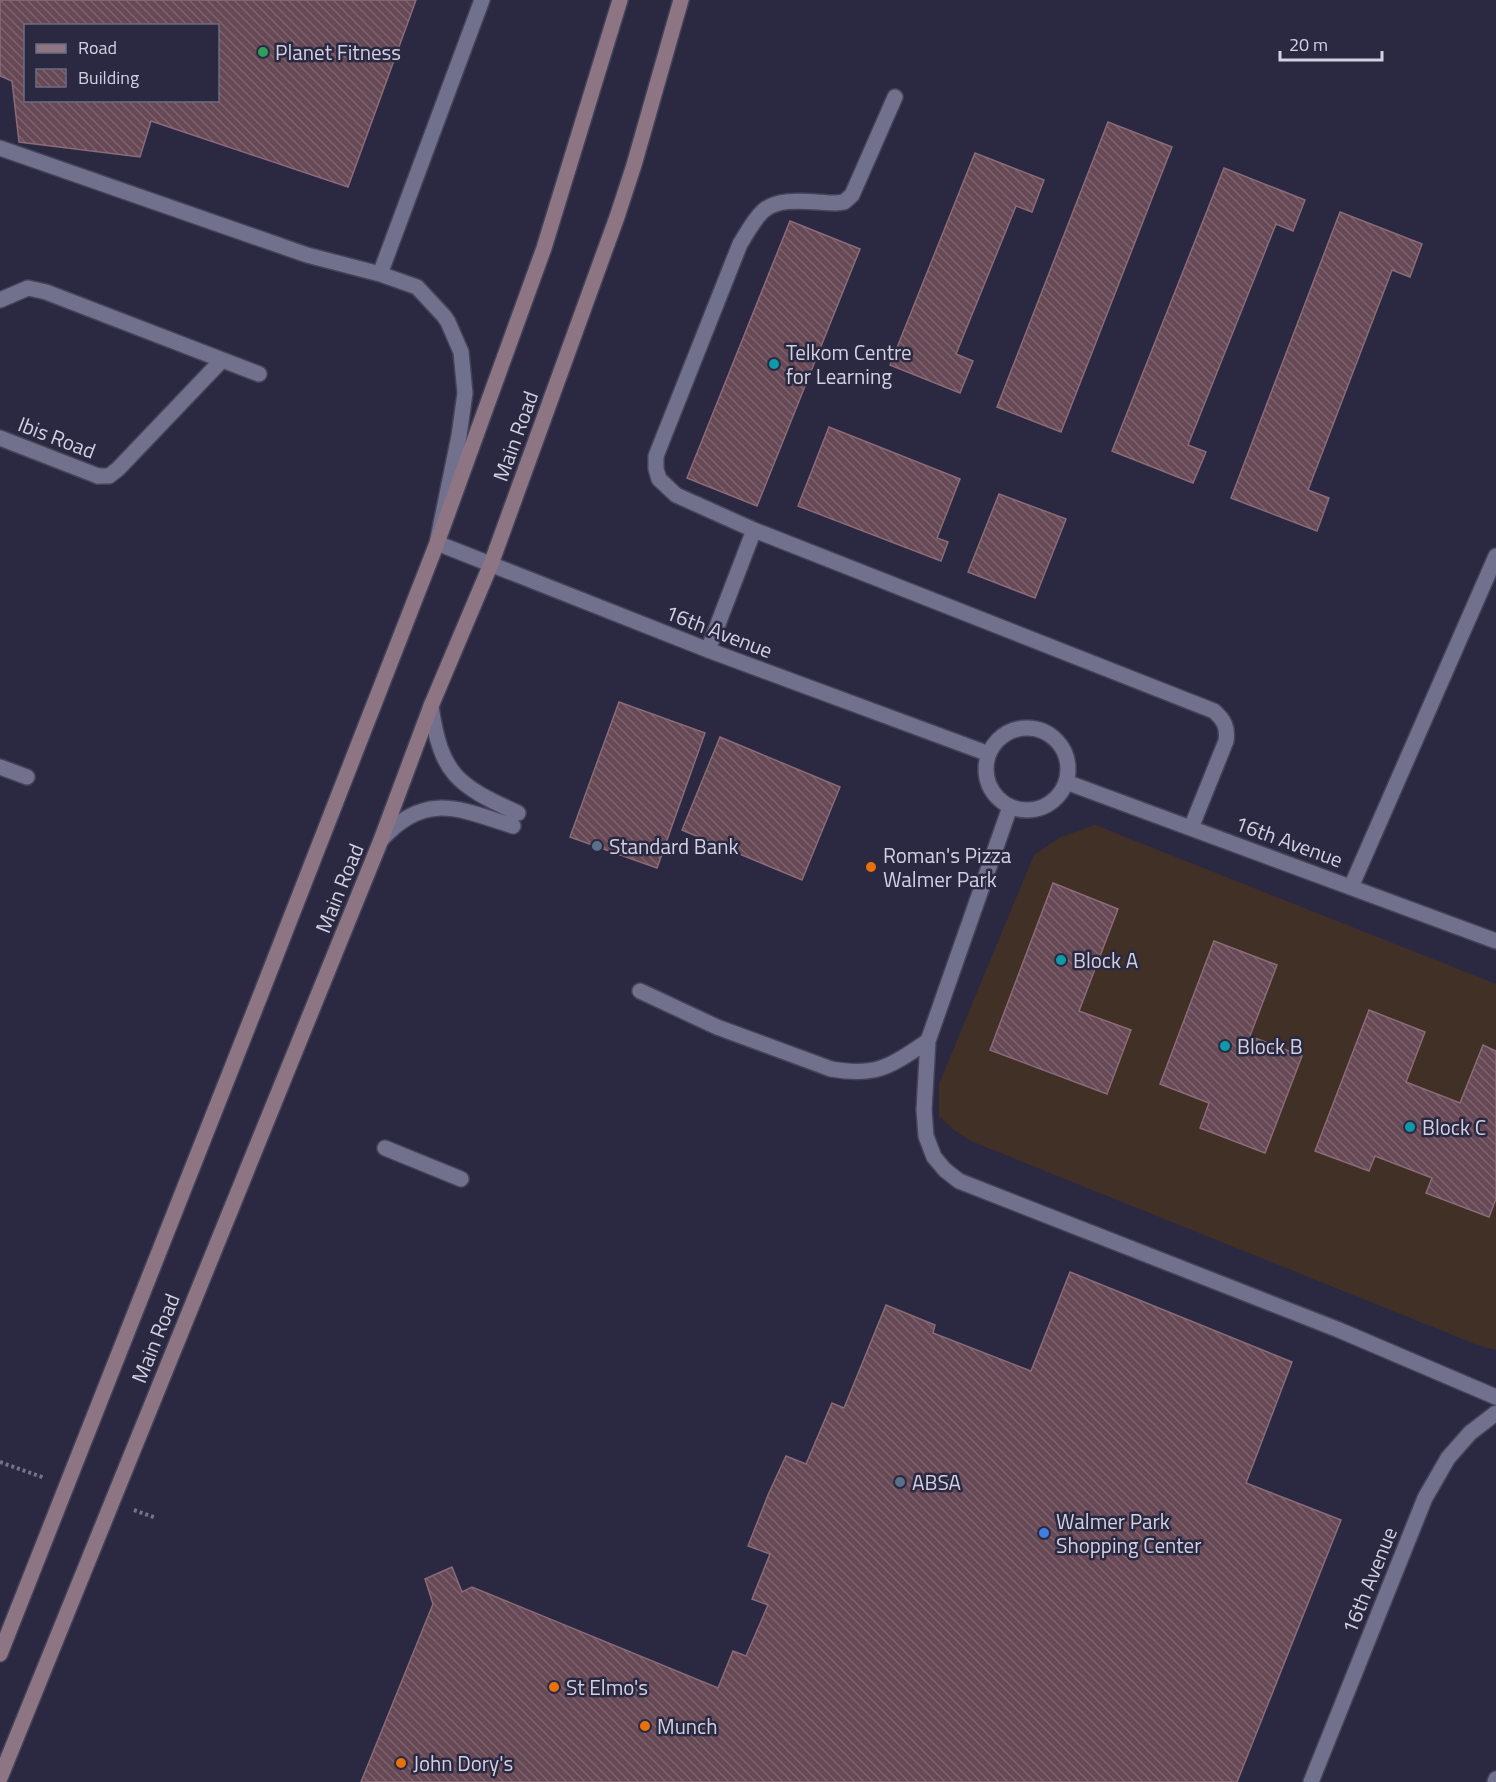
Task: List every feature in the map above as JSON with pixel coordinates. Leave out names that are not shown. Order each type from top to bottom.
[{"type":"main road","name":"Main Road","points":[[0,1654],[436,543],[544,248],[620,0]]},
{"type":"main road","name":"Main Road","points":[[0,1778],[381,840],[431,706],[491,564],[624,196],[681,0]]},
{"type":"street","points":[[380,274],[483,0]]},
{"type":"street","points":[[895,97],[852,195],[844,202],[836,203],[779,203],[764,210],[754,221],[740,244],[656,456],[659,479],[668,490],[676,495],[754,530],[1214,711],[1222,718],[1226,726],[1226,741],[1191,828]]},
{"type":"street","points":[[0,148],[307,255],[380,274],[417,287],[444,316],[461,352],[465,393],[459,436],[436,543]]},
{"type":"street","points":[[0,300],[28,288],[46,292],[259,374]]},
{"type":"street","name":"Ibis Road","points":[[0,438],[98,476],[109,476],[222,360]]},
{"type":"street","points":[[708,650],[754,530]]},
{"type":"street","name":"16th Avenue","points":[[436,543],[708,650],[989,754]]},
{"type":"street","points":[[1352,887],[1496,556]]},
{"type":"street","points":[[381,840],[402,819],[430,808],[463,810],[515,820],[470,788],[446,765],[435,736],[431,706]]},
{"type":"street","points":[[1028,727],[1041,730],[1052,736],[1066,756],[1068,769],[1066,782],[1060,794],[1050,803],[1037,809],[1024,810],[1010,807],[992,791],[987,779],[986,766],[989,754],[994,743],[1010,732],[1028,727]]},
{"type":"street","points":[[0,767],[27,777]]},
{"type":"street","name":"16th Avenue","points":[[1066,782],[1496,941]]},
{"type":"street","points":[[1010,807],[928,1041],[924,1110],[926,1136],[934,1157],[959,1181],[1339,1330],[1496,1397]]},
{"type":"street","points":[[640,991],[717,1028],[831,1069],[848,1072],[870,1072],[890,1066],[928,1041]]},
{"type":"street","points":[[385,1148],[461,1179]]},
{"type":"street","name":"16th Avenue","points":[[1311,1782],[1425,1498],[1448,1458],[1470,1432],[1496,1413]]},
{"type":"path","points":[[0,1462],[67,1486]]},
{"type":"shaded area","points":[[1095,825],[1496,984],[1496,1350],[1475,1344],[971,1141],[939,1116],[939,1084],[1034,855],[1061,837]]},
{"type":"building","points":[[0,0],[416,0],[348,187],[151,121],[140,157],[19,142],[12,81],[0,76]]},
{"type":"building","points":[[1108,122],[1172,147],[1061,432],[997,407]]},
{"type":"building","points":[[975,153],[1044,180],[1032,212],[1016,206],[956,354],[973,361],[960,393],[890,365]]},
{"type":"building","points":[[1224,168],[1305,200],[1293,231],[1276,224],[1188,445],[1206,452],[1193,483],[1112,451]]},
{"type":"building","points":[[1340,212],[1422,244],[1410,277],[1392,270],[1308,490],[1329,498],[1317,531],[1231,498]]},
{"type":"building","name":"Telkom Centre for Learning","points":[[790,221],[860,249],[757,506],[687,478]]},
{"type":"building","points":[[829,427],[960,479],[937,538],[948,542],[941,561],[798,506]]},
{"type":"building","points":[[999,494],[1066,519],[1035,598],[968,572]]},
{"type":"building","points":[[619,702],[705,733],[657,868],[570,837]]},
{"type":"building","points":[[720,737],[840,787],[802,880],[682,830]]},
{"type":"building","name":"Block A","points":[[1053,883],[1118,909],[1079,1011],[1131,1030],[1107,1094],[990,1050]]},
{"type":"building","name":"Block B","points":[[1214,941],[1277,965],[1250,1036],[1302,1056],[1265,1153],[1200,1128],[1209,1103],[1160,1084]]},
{"type":"building","name":"Block C","points":[[1369,1010],[1425,1032],[1406,1082],[1460,1103],[1483,1045],[1496,1051],[1496,1199],[1489,1217],[1426,1193],[1432,1178],[1375,1156],[1369,1171],[1315,1151]]},
{"type":"building","name":"Walmer Park Shopping Center","points":[[1070,1272],[1292,1362],[1246,1483],[1341,1520],[1237,1782],[361,1782],[433,1604],[425,1579],[452,1567],[462,1592],[472,1587],[718,1688],[733,1651],[746,1656],[768,1605],[752,1599],[770,1554],[748,1546],[768,1495],[786,1456],[806,1464],[832,1403],[844,1408],[886,1305],[935,1325],[933,1333],[1031,1371]]},
{"type":"place","name":"Planet Fitness","points":[[263,52]]},
{"type":"place","name":"Telkom Centre for Learning","points":[[774,364]]},
{"type":"place","name":"Standard Bank","points":[[597,846]]},
{"type":"place","name":"Roman's Pizza Walmer Park","points":[[871,867]]},
{"type":"place","name":"Block A","points":[[1061,960]]},
{"type":"place","name":"Block B","points":[[1225,1046]]},
{"type":"place","name":"Block C","points":[[1410,1127]]},
{"type":"place","name":"ABSA","points":[[900,1482]]},
{"type":"place","name":"Walmer Park Shopping Center","points":[[1044,1533]]},
{"type":"place","name":"St Elmo's","points":[[554,1687]]},
{"type":"place","name":"Munch","points":[[645,1726]]},
{"type":"place","name":"John Dory's","points":[[401,1763]]}]
